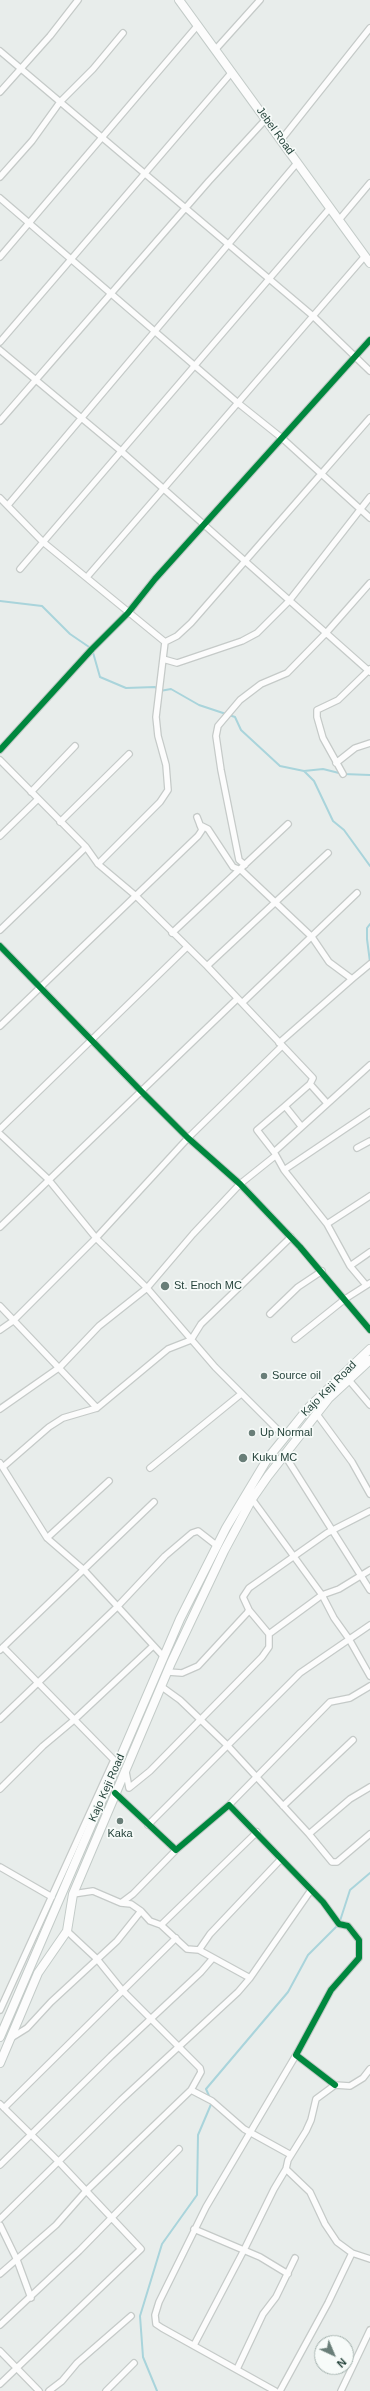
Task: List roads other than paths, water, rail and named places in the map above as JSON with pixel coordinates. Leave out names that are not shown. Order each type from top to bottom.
[{"type":"main road","name":"Jebel Road","points":[[181,1],[215,50],[368,259]]},
{"type":"main road","name":"Kajo Keji Road","points":[[0,2037],[116,1762],[216,1545],[268,1458],[284,1437],[309,1407],[370,1349]]},
{"type":"main road","name":"Kajo Keji Road","points":[[0,2063],[38,1973],[67,1931],[73,1894],[115,1793],[126,1772],[200,1601],[252,1499],[316,1413],[348,1379],[370,1360]]},
{"type":"street","points":[[0,92],[59,25],[78,0]]},
{"type":"street","points":[[215,50],[260,0]]},
{"type":"street","points":[[0,257],[198,25]]},
{"type":"street","points":[[281,140],[370,28]]},
{"type":"street","points":[[0,177],[32,141],[60,102],[93,69],[123,33]]},
{"type":"street","points":[[0,51],[313,316],[370,371]]},
{"type":"street","points":[[0,342],[232,72]]},
{"type":"street","points":[[0,421],[186,208],[266,119]]},
{"type":"street","points":[[8,505],[297,163]]},
{"type":"street","points":[[339,220],[370,183]]},
{"type":"street","points":[[0,198],[194,366],[283,439],[370,518]]},
{"type":"street","points":[[20,569],[330,208]]},
{"type":"street","points":[[87,577],[313,316],[368,259]]},
{"type":"street","points":[[0,750],[92,649],[128,613],[155,578],[283,439],[370,340]]},
{"type":"street","points":[[0,350],[121,451],[289,601],[370,670],[338,700],[318,710],[317,717],[323,738],[343,774]]},
{"type":"street","points":[[165,642],[177,636],[191,623],[370,418]]},
{"type":"street","points":[[163,659],[177,663],[242,641],[257,633],[289,601],[370,497]]},
{"type":"street","points":[[0,498],[44,542],[128,613],[165,642]]},
{"type":"street","points":[[245,865],[239,860],[221,770],[216,736],[218,726],[240,700],[261,684],[287,673],[326,633],[370,583]]},
{"type":"street","points":[[98,864],[160,802],[168,790],[166,765],[158,736],[156,717],[165,642]]},
{"type":"street","points":[[336,763],[355,748],[370,742]]},
{"type":"street","points":[[31,792],[75,746]]},
{"type":"street","points":[[60,822],[129,754]]},
{"type":"street","points":[[0,760],[86,847],[98,864],[136,896],[207,966],[313,1078],[310,1084],[257,1130],[284,1170],[327,1224],[350,1266],[368,1284],[345,1299],[295,1338]]},
{"type":"street","points":[[0,836],[38,799]]},
{"type":"street","points":[[0,1026],[198,836],[202,830],[197,817]]},
{"type":"street","points":[[172,933],[241,870],[288,824]]},
{"type":"street","points":[[200,826],[208,829],[232,867],[241,870],[312,937],[329,962],[352,979]]},
{"type":"street","points":[[0,930],[86,847]]},
{"type":"street","points":[[207,966],[328,853]]},
{"type":"street","points":[[0,1227],[48,1179],[141,1091],[312,937],[357,893]]},
{"type":"street","points":[[0,946],[188,1138],[240,1184],[322,1271],[370,1330]]},
{"type":"street","points":[[0,1129],[187,947]]},
{"type":"street","points":[[0,1330],[13,1321],[96,1238],[188,1138],[280,1044],[370,964]]},
{"type":"street","points":[[0,1409],[60,1367],[99,1326],[147,1288],[193,1234],[240,1184],[274,1154],[326,1102],[370,1065]]},
{"type":"street","points":[[310,1084],[326,1102]]},
{"type":"street","points":[[285,1106],[301,1126]]},
{"type":"street","points":[[284,1170],[370,1112]]},
{"type":"street","points":[[0,1134],[48,1179],[96,1238],[147,1288],[191,1340],[241,1394],[284,1437]]},
{"type":"street","points":[[357,1148],[370,1141]]},
{"type":"street","points":[[327,1224],[370,1196]]},
{"type":"street","points":[[164,1657],[84,1570],[47,1538],[1,1465],[49,1427],[63,1418],[97,1408],[168,1349],[191,1340],[201,1324],[291,1237]]},
{"type":"street","points":[[350,1266],[370,1252]]},
{"type":"street","points":[[270,1314],[298,1287],[322,1271]]},
{"type":"street","points":[[0,1306],[13,1321],[60,1367],[97,1408]]},
{"type":"street","points":[[348,1379],[370,1405]]},
{"type":"street","points":[[150,1468],[241,1394]]},
{"type":"street","points":[[316,1413],[352,1462],[370,1494]]},
{"type":"street","points":[[284,1454],[370,1590]]},
{"type":"street","points":[[47,1538],[109,1481]]},
{"type":"street","points":[[252,1499],[322,1595],[334,1618],[349,1639],[370,1676]]},
{"type":"street","points":[[0,2010],[52,1897],[69,1855],[116,1762],[2,1649],[154,1502]]},
{"type":"street","points":[[126,1772],[129,1788],[150,1771],[265,1653],[269,1647],[269,1634],[249,1610],[243,1600],[249,1588],[327,1533],[370,1511]]},
{"type":"street","points":[[226,1528],[234,1534]]},
{"type":"street","points":[[0,1719],[117,1607],[165,1556],[192,1533],[198,1531],[216,1545]]},
{"type":"street","points":[[269,1634],[322,1595],[339,1589],[370,1570]]},
{"type":"street","points":[[168,1672],[182,1673],[198,1666],[239,1623],[249,1610]]},
{"type":"street","points":[[148,1825],[300,1673],[370,1625]]},
{"type":"street","points":[[0,1789],[43,1746],[74,1720],[153,1646]]},
{"type":"street","points":[[121,1903],[133,1894],[176,1850],[229,1805],[287,1748],[330,1702],[350,1698],[370,1686]]},
{"type":"street","points":[[162,1687],[201,1720],[228,1746],[335,1863],[370,1834]]},
{"type":"street","points":[[283,1806],[353,1740]]},
{"type":"street","points":[[309,1834],[350,1799],[370,1787]]},
{"type":"street","points":[[115,1793],[176,1850]]},
{"type":"street","points":[[229,1805],[311,1890],[332,1913],[339,1924],[348,1926],[359,1940],[360,1950],[359,1958],[331,1990],[296,2056],[206,2206],[155,2315],[156,2324],[275,2391]]},
{"type":"street","points":[[161,1925],[256,1832]]},
{"type":"street","points":[[199,1950],[210,1934],[281,1859]]},
{"type":"street","points":[[0,1867],[52,1897]]},
{"type":"street","points":[[0,2219],[121,2100],[180,2048],[250,1978],[311,1890]]},
{"type":"street","points":[[73,1894],[92,1891],[121,1903],[131,1904],[141,1911],[150,1921],[161,1925],[187,1948],[199,1950],[250,1978]]},
{"type":"street","points":[[11,2038],[27,2028],[50,2002],[117,1941],[141,1911]]},
{"type":"street","points":[[0,2274],[56,2225],[86,2191],[191,2090],[201,2069],[122,1990],[97,1958],[67,1931]]},
{"type":"street","points":[[0,2384],[141,2249],[59,2162],[2,2106],[176,1938]]},
{"type":"street","points":[[0,2165],[150,2018],[201,1972],[213,1958]]},
{"type":"street","points":[[296,2056],[335,2085],[350,2086],[363,2078],[370,2069]]},
{"type":"street","points":[[194,2345],[274,2189],[286,2169],[290,2155],[312,2120],[316,2099],[335,2085]]},
{"type":"street","points":[[191,2090],[212,2101],[250,2133],[290,2155]]},
{"type":"street","points":[[0,2325],[31,2298],[179,2149]]},
{"type":"street","points":[[286,2169],[310,2192],[325,2224],[337,2242],[352,2253],[370,2259]]},
{"type":"street","points":[[0,2225],[17,2260],[31,2298]]},
{"type":"street","points":[[194,2229],[244,2250],[288,2274]]},
{"type":"street","points":[[280,2391],[328,2303],[352,2253]]},
{"type":"street","points":[[237,2369],[263,2314],[276,2297],[295,2258]]},
{"type":"street","points":[[49,2391],[62,2381],[77,2363],[131,2316]]},
{"type":"street","points":[[341,2391],[370,2330]]},
{"type":"street","points":[[0,2351],[39,2391]]},
{"type":"street","points":[[106,2391],[134,2363]]},
{"type":"waterway","points":[[0,601],[42,606],[70,634],[92,649],[100,677],[126,688],[155,687],[160,691],[171,689],[199,705],[235,717],[241,730],[280,766],[304,771],[323,769],[343,774],[370,775]]},
{"type":"waterway","points":[[304,771],[314,781],[333,821],[344,830],[370,866]]},
{"type":"waterway","points":[[370,924],[367,928],[367,939],[370,962]]},
{"type":"waterway","points":[[210,2098],[206,2089],[288,1992],[308,1955],[339,1924],[350,1890],[370,1873]]},
{"type":"waterway","points":[[157,2391],[143,2357],[140,2316],[162,2244],[197,2195],[198,2135],[212,2102]]},
{"type":"place","name":"St. Enoch MC","points":[[165,1286]]},
{"type":"place","name":"Source oil","points":[[264,1376]]},
{"type":"place","name":"Up Normal","points":[[252,1433]]},
{"type":"place","name":"Kuku MC","points":[[243,1458]]},
{"type":"place","name":"Kaka","points":[[120,1821]]}]
